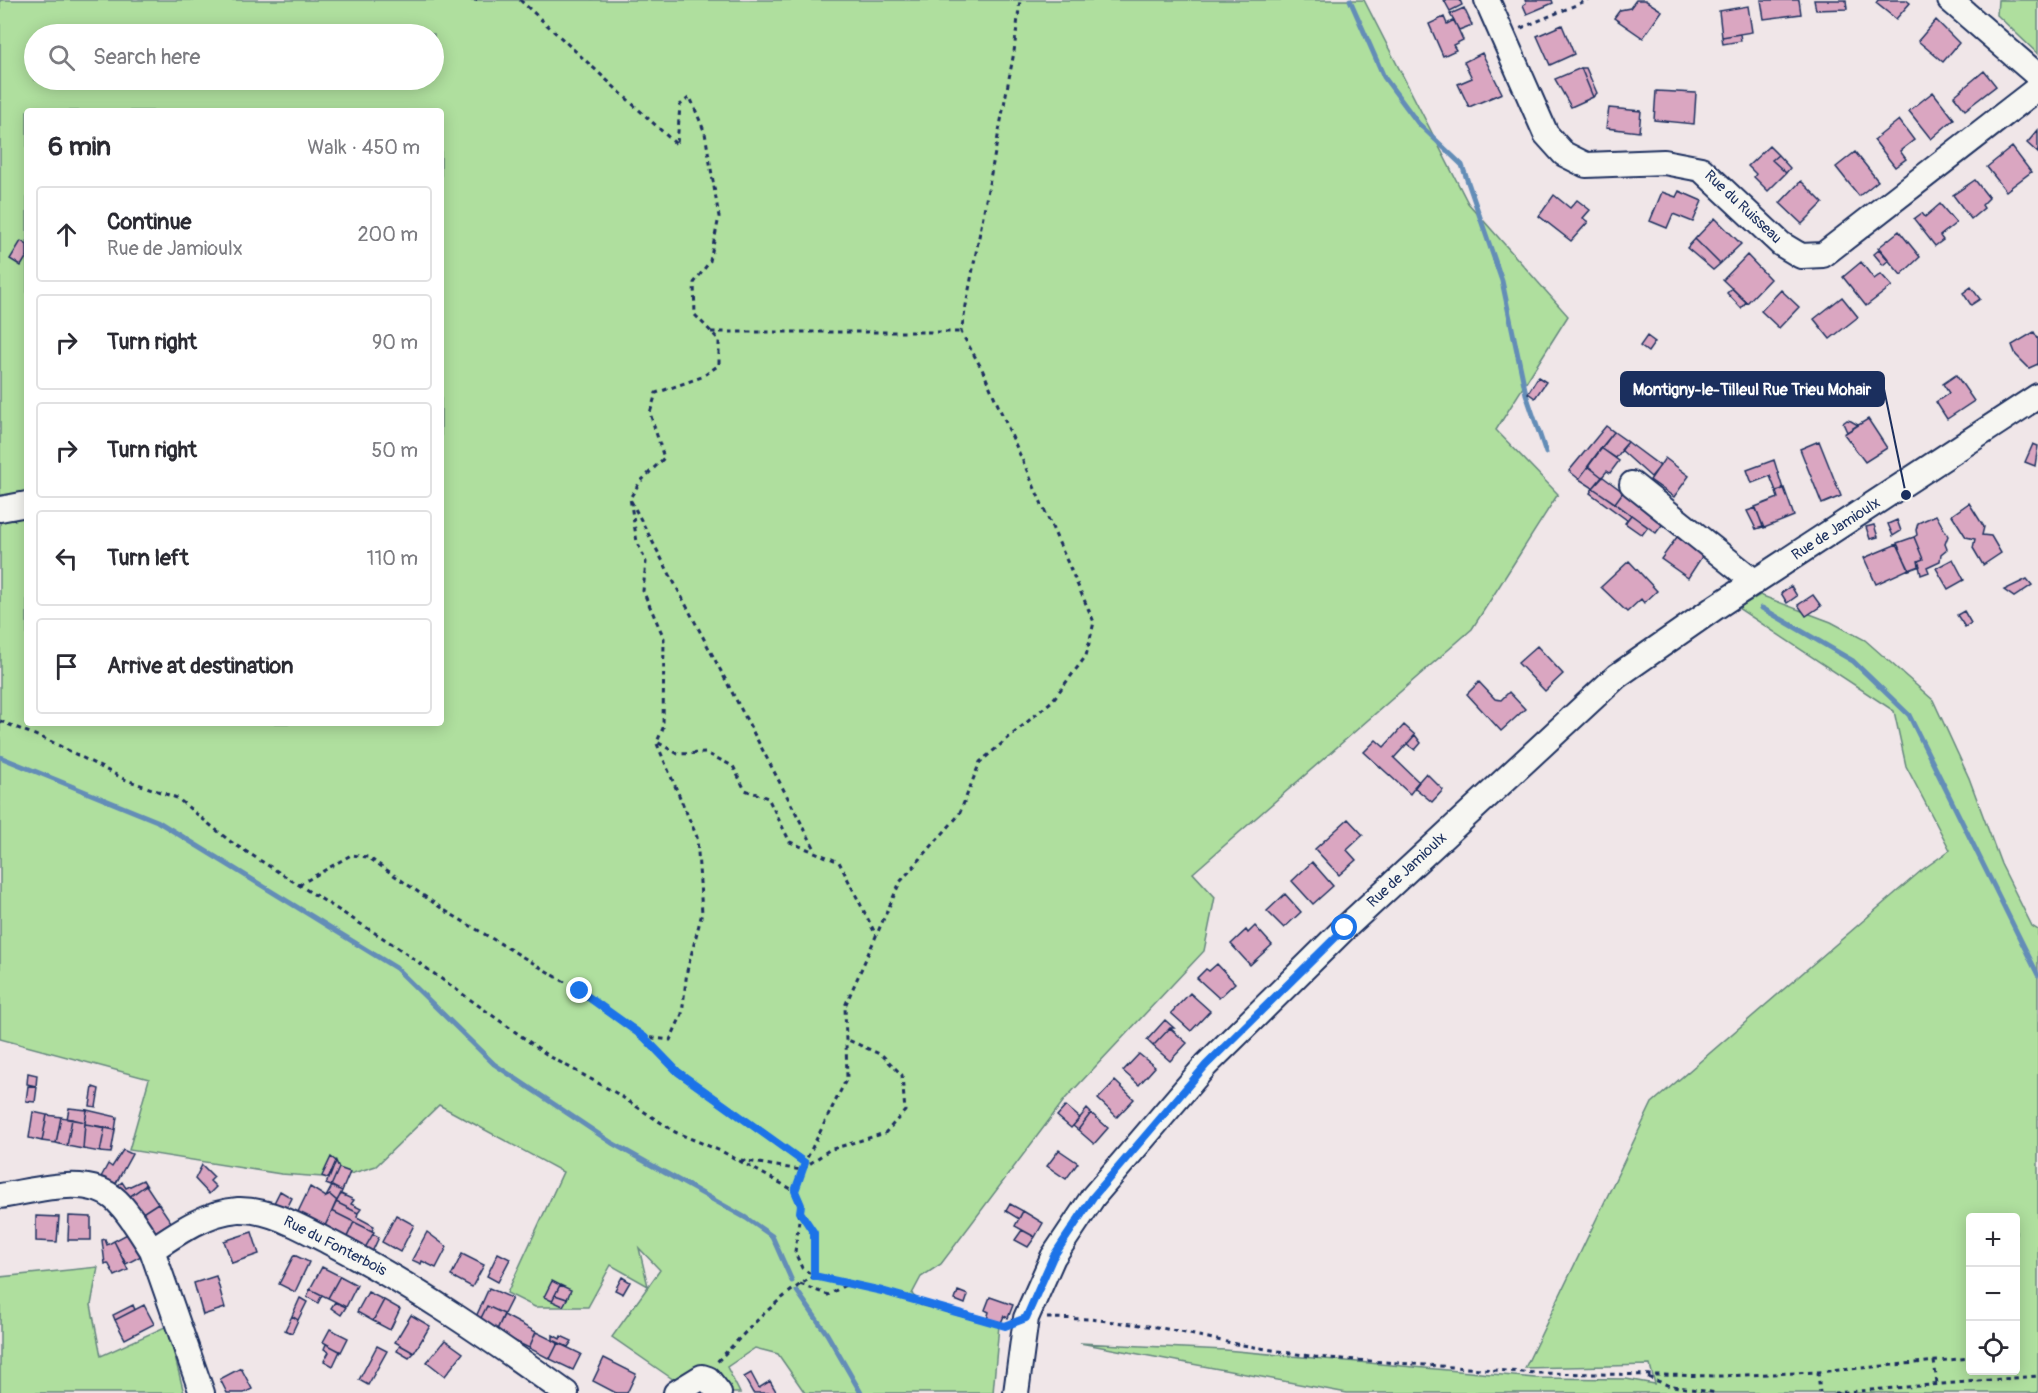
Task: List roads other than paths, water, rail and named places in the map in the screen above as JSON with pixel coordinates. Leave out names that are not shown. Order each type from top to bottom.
[{"type":"street","name":"Rue du Ruisseau","points":[[1487,0],[1546,134],[1564,154],[1586,165],[1664,162],[1701,169],[1781,244],[1801,256],[1823,255],[2038,88]]},
{"type":"street","points":[[1950,0],[2038,76]]},
{"type":"street","name":"Rue de Jamioulx","points":[[1016,1393],[1026,1318],[1053,1257],[1093,1197],[1206,1065],[1345,928],[1617,676],[1755,582],[2038,396]]},
{"type":"street","points":[[1632,484],[1755,582]]},
{"type":"street","points":[[0,509],[24,505]]},
{"type":"street","points":[[0,1196],[65,1187],[99,1188],[116,1200],[152,1250],[202,1393]]},
{"type":"street","name":"Rue du Fonterbois","points":[[152,1250],[197,1223],[228,1211],[252,1210],[278,1218],[389,1273],[566,1393]]},
{"type":"street","points":[[676,1393],[711,1385]]},
{"type":"waterway","points":[[1350,0],[1384,77],[1418,123],[1462,165],[1502,281],[1526,394],[1546,453]]},
{"type":"waterway","points":[[1762,608],[1853,661],[1909,715],[2038,975]]},
{"type":"waterway","points":[[0,757],[157,821],[396,968],[494,1064],[612,1143],[746,1218],[772,1236],[792,1281]]},
{"type":"waterway","points":[[797,1291],[827,1334],[861,1393]]},
{"type":"place","name":"Montigny-le-Tilleul Rue Trieu Mohair","points":[[1906,495]]}]
